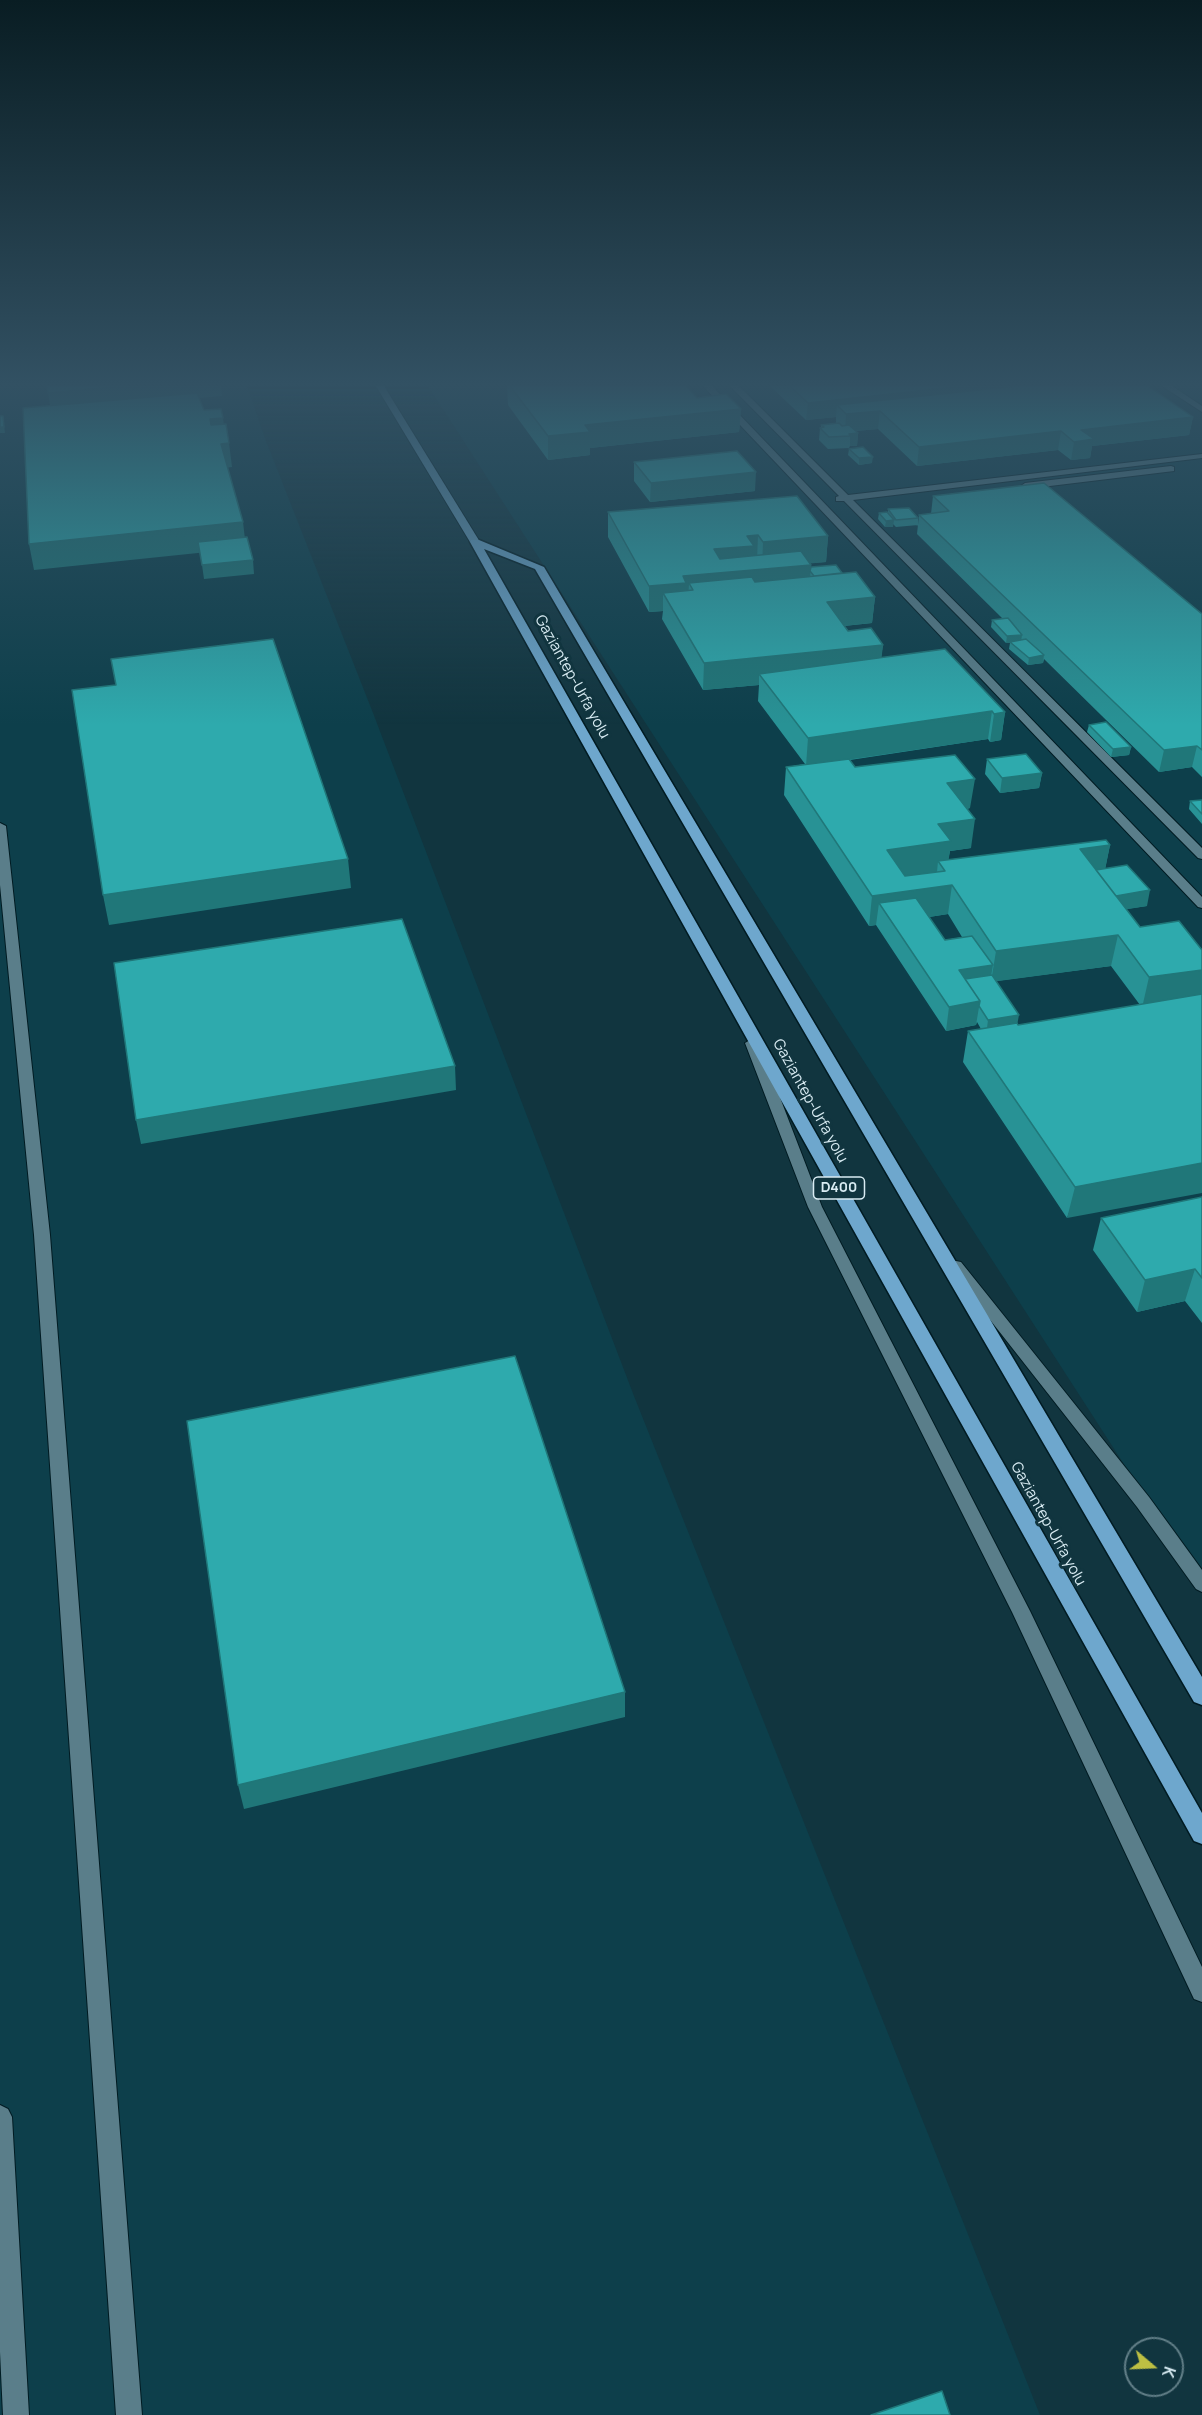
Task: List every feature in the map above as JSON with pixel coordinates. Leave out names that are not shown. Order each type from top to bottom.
[{"type":"highway","name":"Gaziantep-Urfa yolu","points":[[475,542],[1202,1834]]},
{"type":"highway","name":"Gaziantep-Urfa yolu","points":[[475,542],[539,567],[1202,1696]]},
{"type":"main road","name":"Gaziantep-Urfa yolu","points":[[449,499],[475,542]]},
{"type":"street","points":[[816,499],[842,507],[915,499]]},
{"type":"street","points":[[835,499],[1202,904]]},
{"type":"street","points":[[818,501],[842,507],[901,499]]},
{"type":"street","points":[[842,507],[950,601],[1202,855]]},
{"type":"street","points":[[0,826],[42,1235],[129,2415]]},
{"type":"street","points":[[743,1017],[815,1207],[1021,1611],[1202,1991]]},
{"type":"street","points":[[933,1238],[1143,1502],[1202,1584]]},
{"type":"street","points":[[0,2117],[16,2415]]},
{"type":"shaded area","points":[[0,499],[289,499],[634,1396],[1040,2415],[0,2415]]},
{"type":"shaded area","points":[[501,499],[1202,499],[1202,1585]]},
{"type":"building","points":[[27,499],[236,499],[243,522],[29,544]]},
{"type":"building","points":[[765,499],[799,499],[828,536],[763,542],[758,535],[747,536],[754,546],[714,549],[720,559],[801,551],[811,565],[683,576],[686,583],[649,586],[608,512]]},
{"type":"building","points":[[936,499],[1063,499],[1202,614],[1202,750],[1197,746],[1164,750],[919,515],[949,511]]},
{"type":"building","points":[[909,508],[918,518],[896,520],[888,509]]},
{"type":"building","points":[[887,512],[894,520],[886,521],[879,513]]},
{"type":"building","points":[[247,537],[253,560],[202,565],[198,542]]},
{"type":"building","points":[[836,565],[842,573],[814,576],[810,571],[811,567]]},
{"type":"building","points":[[856,572],[875,597],[827,602],[848,631],[871,628],[883,645],[704,663],[663,593],[693,590],[689,583],[752,577],[755,582]]},
{"type":"building","points":[[1008,618],[1022,635],[1007,636],[992,620]]},
{"type":"building","points":[[273,639],[348,859],[103,895],[72,690],[116,685],[111,659]]},
{"type":"building","points":[[1026,639],[1044,655],[1029,658],[1010,642]]},
{"type":"building","points":[[945,649],[1005,712],[994,714],[992,711],[808,738],[759,674]]},
{"type":"building","points":[[1106,722],[1131,747],[1113,749],[1089,725]]},
{"type":"building","points":[[1026,754],[1042,773],[1002,778],[987,759]]},
{"type":"building","points":[[955,755],[975,779],[947,783],[975,819],[938,824],[951,841],[887,850],[905,876],[945,871],[938,861],[1106,840],[1110,845],[1080,849],[1140,927],[1179,921],[1202,950],[1202,970],[1149,977],[1118,935],[996,951],[952,885],[872,896],[786,767],[849,759],[855,767]]},
{"type":"building","points":[[1202,800],[1202,814],[1190,801]]},
{"type":"building","points":[[1127,865],[1150,890],[1116,896],[1096,870]]},
{"type":"building","points":[[916,898],[945,940],[972,936],[993,965],[959,970],[980,1001],[949,1007],[879,903]]},
{"type":"building","points":[[402,919],[455,1066],[136,1120],[114,963]]},
{"type":"building","points":[[992,975],[1019,1015],[988,1020],[979,1006],[980,1001],[965,979]]},
{"type":"building","points":[[1202,994],[1202,1163],[1075,1187],[968,1031],[1017,1023],[1018,1025]]},
{"type":"building","points":[[1202,1197],[1202,1278],[1195,1269],[1145,1280],[1101,1218]]},
{"type":"building","points":[[515,1356],[625,1692],[238,1785],[187,1421]]},
{"type":"building","points":[[942,2391],[950,2415],[871,2415]]}]
